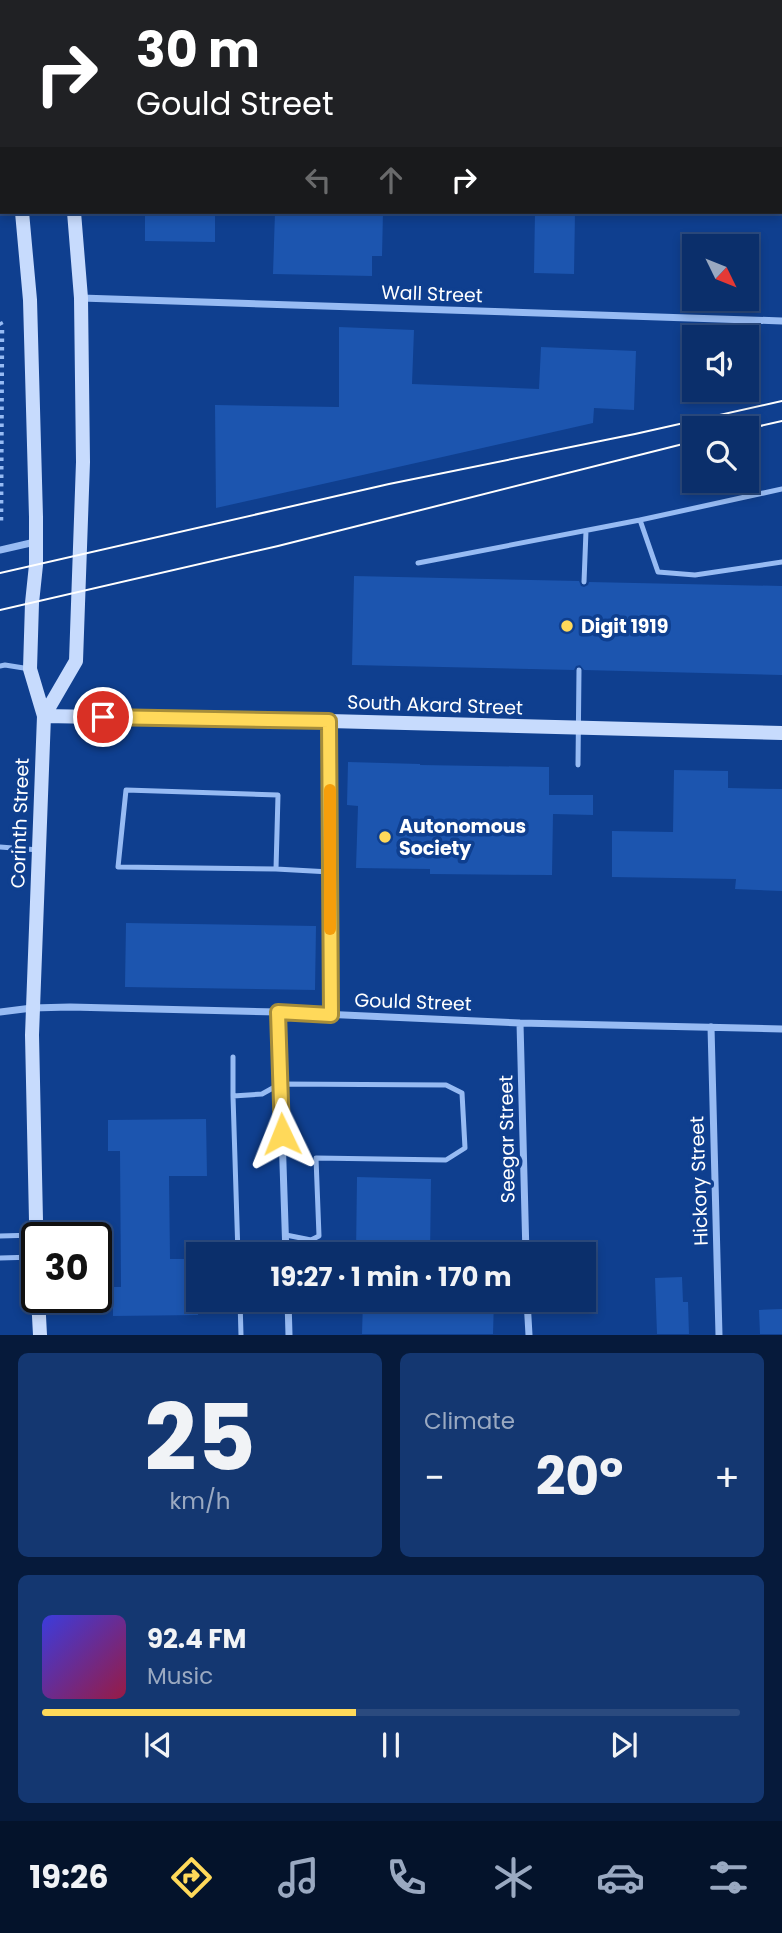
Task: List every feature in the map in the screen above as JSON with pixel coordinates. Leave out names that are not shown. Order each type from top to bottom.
[{"type":"main road","name":"Corinth Street","points":[[22,214],[30,300],[36,565],[30,669],[44,716],[32,1008],[36,1222]]},
{"type":"main road","name":"Corinth Street","points":[[44,716],[76,661],[83,462],[81,298],[75,214]]},
{"type":"main road","name":"South Akard Street","points":[[44,716],[782,733]]},
{"type":"main road","points":[[39,1313],[40,1335]]},
{"type":"street","name":"Wall Street","points":[[81,298],[782,321]]},
{"type":"street","points":[[0,550],[35,542]]},
{"type":"street","points":[[329,721],[331,1015]]},
{"type":"street","name":"Gould Street","points":[[0,1012],[70,1007],[782,1029]]},
{"type":"street","points":[[278,1012],[285,1242]]},
{"type":"street","name":"Seegar Street","points":[[520,1023],[526,1242]]},
{"type":"street","name":"Hickory Street","points":[[711,1027],[719,1335]]},
{"type":"street","points":[[288,1312],[289,1335]]},
{"type":"street","points":[[528,1312],[529,1335]]},
{"type":"lane","points":[[418,563],[586,531],[782,489]]},
{"type":"lane","points":[[640,520],[658,572],[695,575],[782,562]]},
{"type":"lane","points":[[583,582],[586,531]]},
{"type":"lane","points":[[0,666],[5,664],[30,669]]},
{"type":"lane","points":[[578,765],[579,670]]},
{"type":"lane","points":[[276,869],[278,795],[126,790],[118,867],[330,872]]},
{"type":"lane","points":[[0,847],[39,850]]},
{"type":"lane","points":[[233,1057],[238,1242]]},
{"type":"lane","points":[[233,1096],[262,1094],[280,1084],[446,1085],[462,1093],[465,1148],[446,1160],[316,1158],[319,1236],[311,1240],[285,1236]]},
{"type":"lane","points":[[0,1236],[21,1235]]},
{"type":"lane","points":[[0,1258],[21,1257]]},
{"type":"lane","points":[[240,1312],[241,1335]]},
{"type":"path","points":[[0,322],[1,523]]},
{"type":"building","points":[[145,214],[215,214],[215,242],[145,241]]},
{"type":"building","points":[[275,214],[383,214],[382,256],[372,256],[372,276],[273,274]]},
{"type":"building","points":[[535,214],[575,214],[574,274],[534,273]]},
{"type":"building","points":[[339,327],[414,330],[412,384],[539,389],[541,347],[636,351],[634,410],[594,408],[593,423],[216,508],[215,405],[339,407]]},
{"type":"building","name":"Digit 1919","points":[[354,576],[579,581],[584,587],[589,582],[782,586],[782,675],[584,670],[580,665],[574,670],[352,665]]},
{"type":"building","points":[[348,762],[549,767],[549,795],[593,795],[593,815],[553,814],[552,875],[430,874],[430,869],[356,868],[358,806],[347,805]]},
{"type":"building","points":[[674,770],[728,771],[728,788],[782,789],[782,891],[735,889],[736,879],[612,877],[612,831],[673,832]]},
{"type":"building","points":[[126,923],[316,926],[315,990],[125,987]]},
{"type":"building","points":[[206,1119],[207,1176],[169,1176],[170,1259],[186,1259],[186,1312],[198,1312],[198,1315],[113,1316],[113,1287],[121,1287],[120,1151],[108,1151],[108,1120]]},
{"type":"building","points":[[357,1177],[431,1179],[430,1242],[356,1242]]},
{"type":"building","points":[[682,1277],[683,1302],[688,1302],[689,1334],[657,1334],[655,1278]]},
{"type":"building","points":[[782,1309],[782,1334],[760,1334],[759,1310]]},
{"type":"building","points":[[363,1312],[494,1312],[493,1334],[362,1334]]},
{"type":"tram line","points":[[0,573],[389,484],[782,401]]},
{"type":"tram line","points":[[759,426],[782,421]]},
{"type":"tram line","points":[[0,610],[278,546],[682,444]]},
{"type":"slow traffic","points":[[330,790],[330,929]]},
{"type":"place","name":"Digit 1919","points":[[567,626]]},
{"type":"place","name":"Autonomous Society","points":[[385,837]]},
{"type":"route","points":[[103,717],[329,721],[331,1015],[278,1012],[282,1134]]}]
